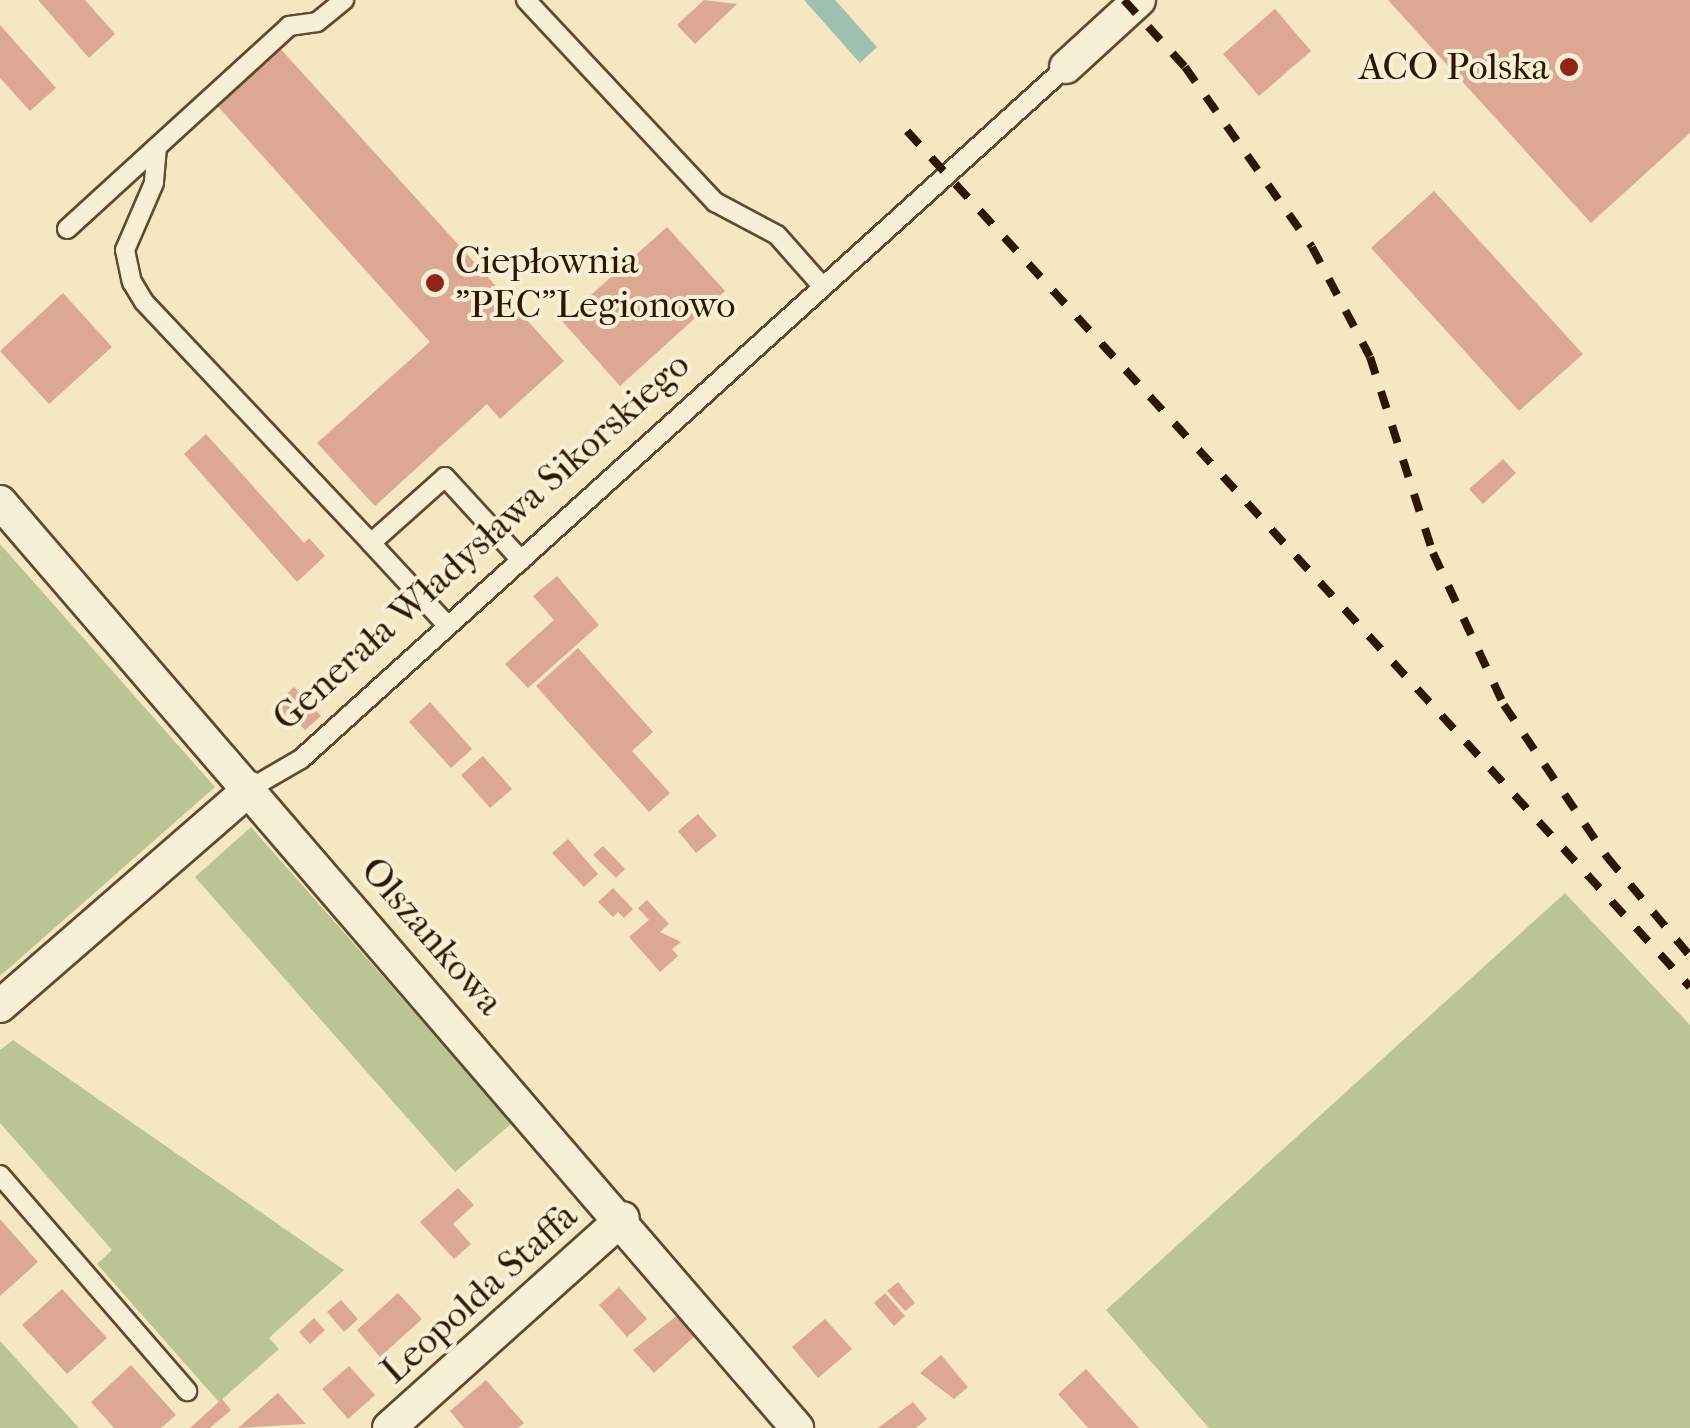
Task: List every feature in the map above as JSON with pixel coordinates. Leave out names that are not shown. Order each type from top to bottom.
[{"type":"street","name":"Generała Władysława Sikorskiego","points":[[1066,67],[1138,0]]},
{"type":"street","name":"Olszankowa","points":[[0,502],[623,1218],[797,1428]]},
{"type":"street","name":"Generała Władysława Sikorskiego","points":[[0,1006],[251,788]]},
{"type":"street","name":"Leopolda Staffa","points":[[389,1428],[623,1218]]},
{"type":"lane","points":[[67,229],[289,26],[317,22],[344,0]]},
{"type":"lane","points":[[526,0],[715,202],[777,236],[823,286]]},
{"type":"lane","name":"Generała Władysława Sikorskiego","points":[[251,788],[301,759],[1066,67]]},
{"type":"lane","points":[[157,147],[154,183],[125,250],[132,282],[144,302],[448,626]]},
{"type":"lane","points":[[372,543],[446,477],[521,560]]},
{"type":"lane","points":[[0,1175],[188,1391]]},
{"type":"shaded area","points":[[804,0],[835,0],[877,47],[860,63]]},
{"type":"shaded area","points":[[0,544],[215,787],[0,976]]},
{"type":"shaded area","points":[[251,827],[512,1123],[455,1172],[195,877]]},
{"type":"shaded area","points":[[1565,893],[1690,1025],[1690,1428],[1209,1428],[1106,1310]]},
{"type":"shaded area","points":[[13,1040],[344,1270],[269,1338],[279,1349],[219,1402],[97,1264],[112,1250],[0,1123],[0,1050]]},
{"type":"shaded area","points":[[0,1341],[79,1428],[0,1428]]},
{"type":"building","points":[[38,0],[85,0],[115,34],[89,58]]},
{"type":"building","points":[[704,0],[737,4],[695,44],[677,25]]},
{"type":"building","name":"ACO Polska","points":[[1388,0],[1690,0],[1690,133],[1591,223]]},
{"type":"building","points":[[1275,9],[1311,51],[1259,96],[1223,54]]},
{"type":"building","points":[[0,25],[56,88],[30,111],[0,78]]},
{"type":"building","name":"Ciepłownia \"PEC\"Legionowo","points":[[277,45],[564,361],[500,419],[487,404],[375,506],[317,443],[430,342],[214,102]]},
{"type":"building","points":[[1434,191],[1583,354],[1519,411],[1371,248]]},
{"type":"building","points":[[667,227],[725,291],[620,386],[562,321]]},
{"type":"building","points":[[63,293],[112,347],[49,404],[0,351]]},
{"type":"building","points":[[206,434],[304,543],[309,538],[325,556],[297,582],[184,454]]},
{"type":"building","points":[[1503,459],[1516,473],[1483,504],[1469,489]]},
{"type":"building","points":[[557,576],[599,625],[528,688],[505,664],[554,620],[533,596]]},
{"type":"building","points":[[578,648],[653,732],[632,751],[670,793],[649,812],[536,686]]},
{"type":"building","points":[[294,687],[321,716],[305,730],[289,713],[282,719],[272,708]]},
{"type":"building","points":[[430,702],[472,749],[451,768],[409,722]]},
{"type":"building","points":[[483,756],[512,789],[490,808],[461,775]]},
{"type":"building","points":[[698,814],[717,836],[696,853],[678,831]]},
{"type":"building","points":[[568,839],[598,874],[584,887],[552,853]]},
{"type":"building","points":[[603,846],[625,869],[616,878],[593,855]]},
{"type":"building","points":[[613,888],[633,909],[624,918],[618,912],[613,917],[598,902]]},
{"type":"building","points":[[647,900],[669,924],[660,932],[681,942],[672,949],[678,956],[660,972],[629,937],[649,920],[638,908]]},
{"type":"building","points":[[458,1188],[474,1205],[453,1224],[471,1244],[454,1259],[420,1222]]},
{"type":"building","points":[[0,1219],[38,1262],[0,1296]]},
{"type":"building","points":[[898,1282],[915,1303],[905,1311],[887,1291]]},
{"type":"building","points":[[619,1287],[647,1319],[627,1337],[599,1305]]},
{"type":"building","points":[[62,1289],[107,1338],[67,1374],[22,1325]]},
{"type":"building","points":[[398,1293],[422,1319],[380,1357],[357,1330]]},
{"type":"building","points":[[885,1293],[905,1316],[894,1326],[874,1303]]},
{"type":"building","points":[[341,1300],[358,1319],[344,1332],[327,1312]]},
{"type":"building","points":[[678,1315],[696,1335],[654,1373],[633,1350]]},
{"type":"building","points":[[314,1318],[325,1330],[310,1344],[299,1332]]},
{"type":"building","points":[[825,1319],[852,1349],[818,1378],[792,1347]]},
{"type":"building","points":[[941,1355],[968,1387],[954,1399],[920,1373]]},
{"type":"building","points":[[131,1365],[176,1415],[161,1428],[114,1428],[91,1402]]},
{"type":"building","points":[[349,1366],[375,1395],[348,1419],[322,1389]]},
{"type":"building","points":[[1086,1369],[1139,1428],[1088,1428],[1058,1394]]},
{"type":"building","points":[[486,1380],[524,1423],[518,1428],[464,1428],[450,1411]]},
{"type":"building","points":[[278,1393],[306,1424],[238,1428]]},
{"type":"building","points":[[222,1399],[231,1410],[210,1428],[190,1428]]},
{"type":"building","points":[[913,1402],[927,1419],[916,1428],[878,1428]]},
{"type":"railway","points":[[1124,0],[1185,67],[1312,247],[1370,357],[1433,553],[1504,705],[1607,857],[1690,956]]},
{"type":"railway","points":[[907,131],[1690,987]]},
{"type":"place","name":"ACO Polska","points":[[1569,67]]},
{"type":"place","name":"Ciepłownia \"PEC\"Legionowo","points":[[435,283]]}]
